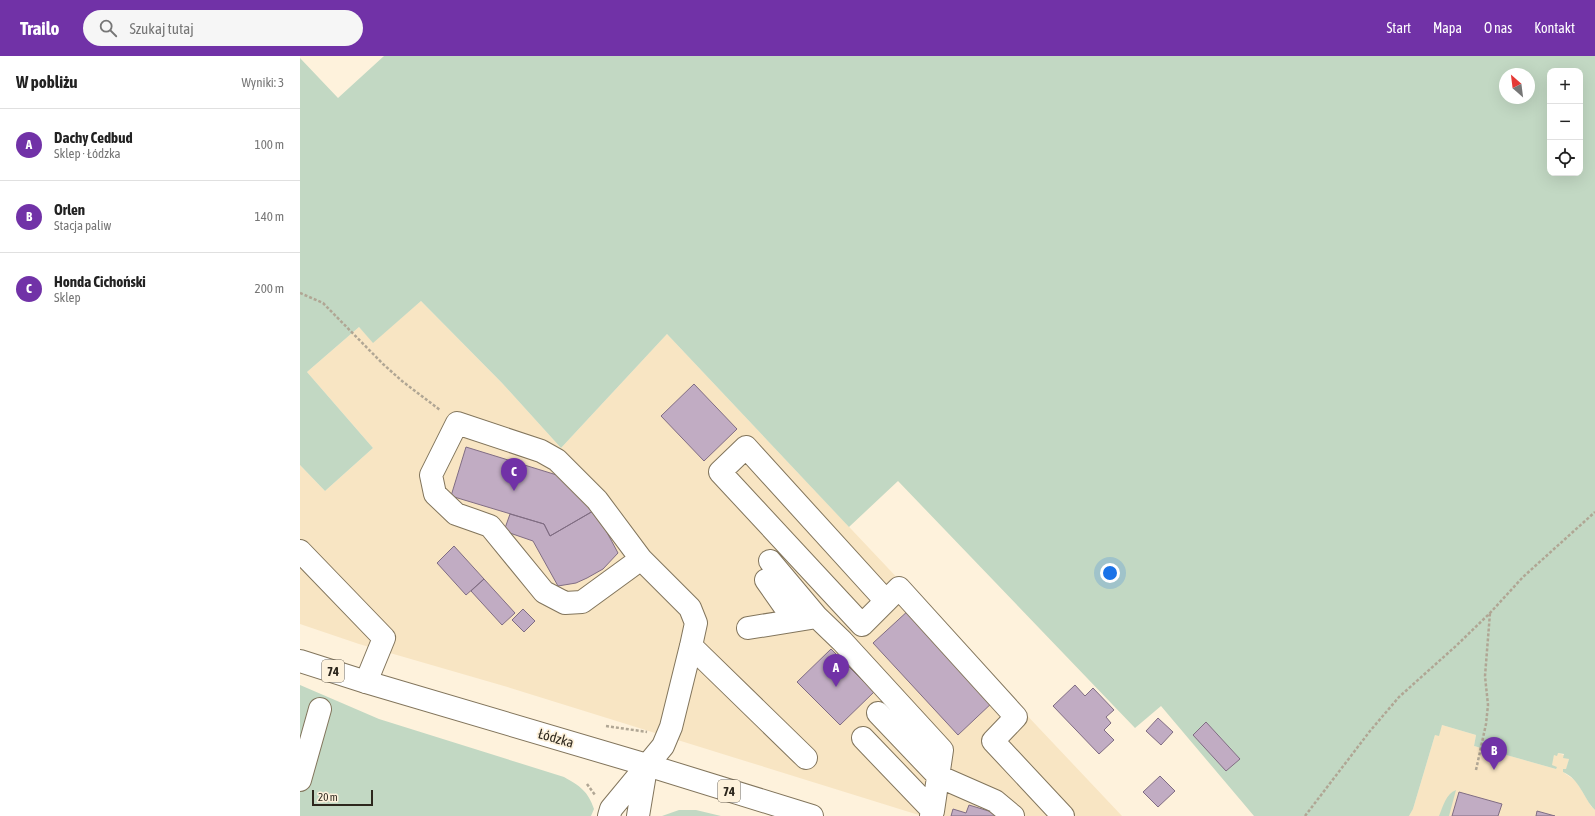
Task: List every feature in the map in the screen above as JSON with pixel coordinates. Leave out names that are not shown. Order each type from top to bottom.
[{"type":"main road","points":[[609,816],[611,809],[663,746],[671,726],[696,623],[690,608],[641,559],[597,500],[557,460],[541,451],[456,422],[431,475],[435,494],[456,514],[490,526],[544,592],[565,603],[582,602],[641,559]]},
{"type":"main road","points":[[886,600],[746,447],[720,472],[862,625],[899,588],[1016,717],[993,741],[1063,816]]},
{"type":"main road","points":[[300,551],[384,638],[366,682]]},
{"type":"main road","points":[[794,620],[768,571],[842,641],[942,750],[932,813]]},
{"type":"main road","points":[[748,628],[817,617]]},
{"type":"main road","points":[[691,646],[806,758]]},
{"type":"main road","name":"Łódzka","points":[[300,661],[812,816]]},
{"type":"main road","points":[[300,780],[320,709]]},
{"type":"main road","points":[[878,713],[938,776],[995,801],[1013,816]]},
{"type":"main road","points":[[862,738],[932,813]]},
{"type":"main road","points":[[638,816],[647,765]]},
{"type":"path","points":[[300,292],[323,303],[402,381],[456,422]]},
{"type":"path","points":[[1305,816],[1370,731],[1399,697],[1457,645],[1523,576],[1595,512]]},
{"type":"path","points":[[1476,770],[1487,718],[1488,705],[1485,676],[1490,612]]},
{"type":"path","points":[[606,726],[646,732],[651,729]]},
{"type":"shaded area","points":[[421,301],[502,383],[561,448],[667,334],[1122,816],[922,816],[504,686],[359,644],[300,624],[300,465],[325,491],[373,448],[307,372],[359,327],[373,342]]},
{"type":"shaded area","points":[[1442,725],[1476,735],[1474,746],[1556,769],[1551,765],[1554,755],[1558,753],[1564,755],[1569,759],[1566,770],[1563,772],[1576,781],[1595,810],[1595,816],[1409,816],[1413,809],[1435,735]]},
{"type":"green space","points":[[384,56],[1595,56],[1595,810],[1573,779],[1563,772],[1563,769],[1566,769],[1569,759],[1563,758],[1564,754],[1558,753],[1557,756],[1554,755],[1552,765],[1557,767],[1556,769],[1474,746],[1476,735],[1442,725],[1439,736],[1435,735],[1413,809],[1409,816],[1254,816],[1161,706],[1135,728],[898,481],[849,527],[667,334],[561,448],[502,383],[421,301],[373,343],[359,327],[307,372],[373,448],[325,491],[300,465],[300,58],[338,98]]},
{"type":"green space","points":[[300,685],[379,719],[564,777],[579,786],[586,793],[594,809],[591,816],[300,816]]},
{"type":"green space","points":[[1456,790],[1449,816],[1439,816],[1447,797]]},
{"type":"green space","points":[[679,810],[696,810],[721,816],[662,816]]},
{"type":"building","points":[[694,384],[737,429],[704,461],[661,416]]},
{"type":"building","points":[[466,447],[560,476],[593,511],[550,536],[544,524],[451,496]]},
{"type":"building","points":[[595,510],[618,553],[603,569],[576,583],[558,586],[533,541],[504,531],[510,514],[544,524],[550,536]]},
{"type":"building","points":[[454,546],[484,579],[466,595],[437,563]]},
{"type":"building","points":[[484,579],[515,613],[502,625],[471,591]]},
{"type":"building","points":[[523,609],[535,621],[524,632],[512,620]]},
{"type":"building","points":[[910,609],[994,701],[958,735],[873,643]]},
{"type":"building","points":[[831,649],[874,692],[840,725],[797,682]]},
{"type":"building","points":[[1075,685],[1085,696],[1093,688],[1114,710],[1106,717],[1111,723],[1104,730],[1114,740],[1099,754],[1053,706]]},
{"type":"building","points":[[1158,718],[1173,732],[1161,745],[1146,731]]},
{"type":"building","points":[[1206,722],[1240,759],[1226,771],[1193,735]]},
{"type":"building","points":[[1160,776],[1175,791],[1158,807],[1143,792]]},
{"type":"building","points":[[1459,792],[1502,804],[1498,816],[1452,816]]},
{"type":"building","points":[[969,805],[1005,816],[951,816],[953,809],[966,813]]},
{"type":"building","points":[[1537,811],[1555,816],[1536,816]]},
{"type":"place","name":"Honda Cichoński","points":[[514,491]]},
{"type":"place","name":"Dachy Cedbud","points":[[836,687]]},
{"type":"place","name":"Orlen","points":[[1494,770]]}]
